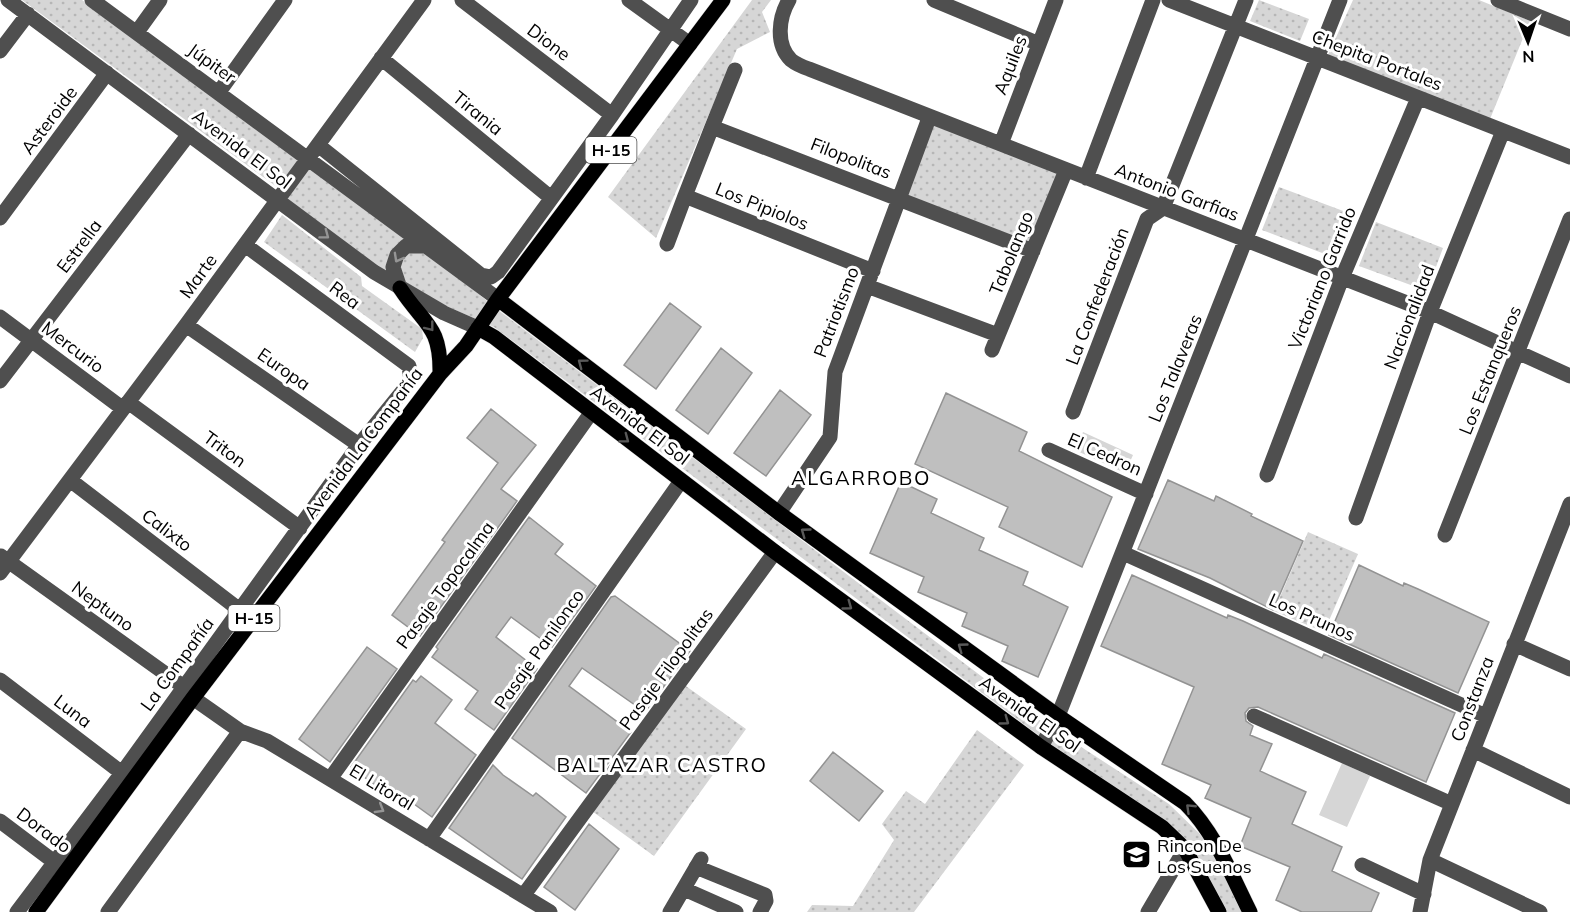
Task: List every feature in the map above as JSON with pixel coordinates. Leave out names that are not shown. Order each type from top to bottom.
[{"type":"main road","name":"Avenida La Compañía","points":[[36,912],[60,866],[188,693],[440,374],[466,346],[498,299],[723,0]]},
{"type":"main road","points":[[400,288],[435,334],[440,349],[440,374]]},
{"type":"main road","name":"Avenida El Sol","points":[[498,299],[779,513],[1058,716],[1185,803],[1200,818],[1219,849],[1251,912]]},
{"type":"main road","name":"Avenida El Sol","points":[[478,328],[494,337],[775,552],[1041,747],[1162,827],[1185,849],[1219,912]]},
{"type":"street","name":"Avenida El Sol","points":[[8,0],[374,272],[444,313],[478,328]]},
{"type":"street","name":"Júpiter","points":[[92,0],[219,92],[313,151]]},
{"type":"street","points":[[137,32],[160,0]]},
{"type":"street","points":[[219,92],[285,0]]},
{"type":"street","name":"Marte","points":[[3,564],[70,480],[186,325],[424,0]]},
{"type":"street","name":"Dione","points":[[462,0],[612,115]]},
{"type":"street","points":[[629,0],[690,44]]},
{"type":"street","points":[[313,151],[481,275],[491,277],[498,272],[550,197],[612,115],[691,0]]},
{"type":"street","name":"Antonio Garfias","points":[[789,0],[780,15],[781,37],[790,59],[809,69],[929,118],[1430,312],[1518,355],[1570,376]]},
{"type":"street","points":[[934,0],[1040,44]]},
{"type":"street","name":"Aquiles","points":[[1001,144],[1056,0]]},
{"type":"street","points":[[1086,178],[1153,0]]},
{"type":"street","name":"Chepita Portales","points":[[1169,0],[1570,157]]},
{"type":"street","name":"La Confederación","points":[[1073,411],[1147,219],[1163,208],[1246,0]]},
{"type":"street","name":"Los Talaveras","points":[[1041,747],[1058,716],[1340,0]]},
{"type":"street","points":[[1498,0],[1525,5],[1570,29]]},
{"type":"street","points":[[0,51],[28,14]]},
{"type":"street","name":"Tirania","points":[[381,58],[550,197]]},
{"type":"street","points":[[667,244],[735,70]]},
{"type":"street","name":"Asteroide","points":[[0,218],[107,74]]},
{"type":"street","name":"Victoriano Garrido","points":[[1267,475],[1342,278],[1418,98]]},
{"type":"street","name":"Patriotismo","points":[[779,513],[830,437],[834,372],[929,118]]},
{"type":"street","name":"Filopolitas","points":[[712,126],[1033,251]]},
{"type":"street","name":"Nacionalidad","points":[[1356,518],[1430,312],[1503,131]]},
{"type":"street","name":"Estrella","points":[[0,381],[189,134]]},
{"type":"street","name":"Avenida El Sol","points":[[313,151],[423,246],[498,299]]},
{"type":"street","name":"Tabolango","points":[[992,350],[1066,170]]},
{"type":"street","name":"Los Pipiolos","points":[[685,196],[873,271]]},
{"type":"street","name":"Los Estanqueros","points":[[1445,535],[1570,219]]},
{"type":"street","name":"Rea","points":[[245,245],[409,366],[411,381]]},
{"type":"street","points":[[400,288],[393,267],[397,255],[406,246],[423,246]]},
{"type":"street","points":[[867,286],[998,335]]},
{"type":"street","name":"Mercurio","points":[[0,317],[125,405]]},
{"type":"street","name":"Europa","points":[[186,325],[359,445]]},
{"type":"street","name":"La Compañía","points":[[17,912],[60,866],[122,773],[188,693],[241,611],[359,445],[411,381]]},
{"type":"street","name":"Triton","points":[[125,405],[300,528]]},
{"type":"street","name":"Pasaje Topocalma","points":[[330,779],[591,413]]},
{"type":"street","name":"El Cedron","points":[[1049,450],[1146,494]]},
{"type":"street","name":"Calixto","points":[[70,480],[241,611]]},
{"type":"street","name":"Pasaje Panilonco","points":[[429,839],[681,481]]},
{"type":"street","name":"Constanza","points":[[1420,912],[1430,860],[1570,504]]},
{"type":"street","name":"Pasaje Filopolitas","points":[[523,896],[775,552]]},
{"type":"street","name":"Los Prunos","points":[[1123,553],[1486,716]]},
{"type":"street","name":"Neptuno","points":[[3,564],[188,693]]},
{"type":"street","points":[[1514,644],[1570,669]]},
{"type":"street","name":"Luna","points":[[0,680],[122,773]]},
{"type":"street","name":"El Litoral","points":[[188,693],[240,731],[267,741],[550,912]]},
{"type":"street","points":[[1254,716],[1452,804]]},
{"type":"street","points":[[108,912],[240,731]]},
{"type":"street","points":[[1473,750],[1570,797]]},
{"type":"street","name":"Dorado","points":[[0,821],[60,866]]},
{"type":"street","points":[[1148,912],[1185,849]]},
{"type":"street","points":[[1430,860],[1540,912]]},
{"type":"street","points":[[670,912],[699,863],[765,895],[766,901],[760,912]]},
{"type":"street","points":[[1362,866],[1424,894]]},
{"type":"street","points":[[684,889],[736,912]]},
{"type":"shaded area","points":[[22,0],[82,0],[423,249],[502,313],[1035,717],[1169,804],[1205,839],[1245,912],[1225,912],[1193,851],[494,327],[401,286],[277,197],[281,190]]},
{"type":"shaded area","points":[[752,0],[771,0],[762,12],[770,32],[737,49],[656,238],[608,197]]},
{"type":"shaded area","points":[[1259,0],[1309,19],[1300,41],[1250,21]]},
{"type":"shaded area","points":[[1353,0],[1479,0],[1530,21],[1490,119],[1328,55]]},
{"type":"shaded area","points":[[936,119],[1066,170],[1033,251],[905,200]]},
{"type":"shaded area","points":[[1279,187],[1346,212],[1330,256],[1262,230]]},
{"type":"shaded area","points":[[282,215],[361,277],[362,286],[422,329],[423,338],[415,352],[264,242]]},
{"type":"shaded area","points":[[1376,222],[1443,248],[1427,291],[1359,266]]},
{"type":"shaded area","points":[[1083,432],[1133,455],[1125,473],[1075,450]]},
{"type":"shaded area","points":[[1308,532],[1358,554],[1324,632],[1274,611]]},
{"type":"shaded area","points":[[676,679],[746,729],[654,856],[585,806]]},
{"type":"shaded area","points":[[977,730],[1024,765],[914,912],[807,912],[812,905],[853,906],[894,840],[882,824],[906,791],[925,804]]},
{"type":"shaded area","points":[[1342,763],[1370,776],[1347,827],[1319,815]]},
{"type":"building","points":[[670,303],[701,327],[656,389],[624,365]]},
{"type":"building","points":[[721,348],[752,373],[708,434],[676,410]]},
{"type":"building","points":[[780,390],[811,415],[766,476],[734,453]]},
{"type":"building","points":[[946,393],[1027,432],[1019,451],[1112,497],[1082,567],[999,527],[1008,507],[915,464]]},
{"type":"building","points":[[491,409],[536,445],[501,489],[517,501],[420,636],[392,615],[445,542],[442,540],[498,463],[467,438]]},
{"type":"building","points":[[1168,480],[1214,501],[1216,496],[1303,541],[1273,610],[1210,578],[1138,549]]},
{"type":"building","points":[[901,482],[937,499],[931,513],[984,538],[979,550],[1028,572],[1023,585],[1068,607],[1038,677],[1002,661],[1008,646],[962,626],[967,613],[918,592],[924,577],[870,553]]},
{"type":"building","points":[[529,517],[563,544],[555,554],[596,586],[552,647],[511,617],[496,637],[537,669],[494,730],[465,709],[478,691],[432,657],[438,649],[436,647]]},
{"type":"building","points":[[1359,565],[1489,622],[1458,693],[1329,635]]},
{"type":"building","points":[[1132,575],[1227,618],[1228,615],[1243,621],[1322,658],[1324,654],[1455,713],[1426,782],[1258,707],[1249,708],[1245,713],[1246,721],[1253,726],[1250,735],[1272,744],[1260,771],[1306,792],[1292,824],[1342,847],[1332,871],[1379,893],[1371,912],[1302,912],[1276,900],[1290,867],[1240,846],[1251,818],[1205,798],[1211,785],[1162,764],[1194,687],[1101,646]]},
{"type":"building","points":[[615,596],[690,651],[645,712],[582,668],[569,686],[631,732],[586,793],[512,738],[611,597]]},
{"type":"building","points":[[367,647],[397,669],[330,762],[299,739]]},
{"type":"building","points":[[421,676],[452,700],[435,723],[476,755],[432,817],[389,786],[384,792],[351,767],[413,680],[416,682]]},
{"type":"building","points":[[833,752],[883,791],[859,821],[810,781]]},
{"type":"building","points":[[493,765],[503,775],[533,796],[536,793],[566,817],[522,879],[449,828]]},
{"type":"building","points":[[589,824],[619,849],[575,910],[544,887]]},
{"type":"place","name":"Rincon De Los Suenos","points":[[1136,855]]},
{"type":"district","name":"ALGARROBO","points":[[861,477]]},
{"type":"district","name":"BALTAZAR CASTRO","points":[[662,764]]}]
